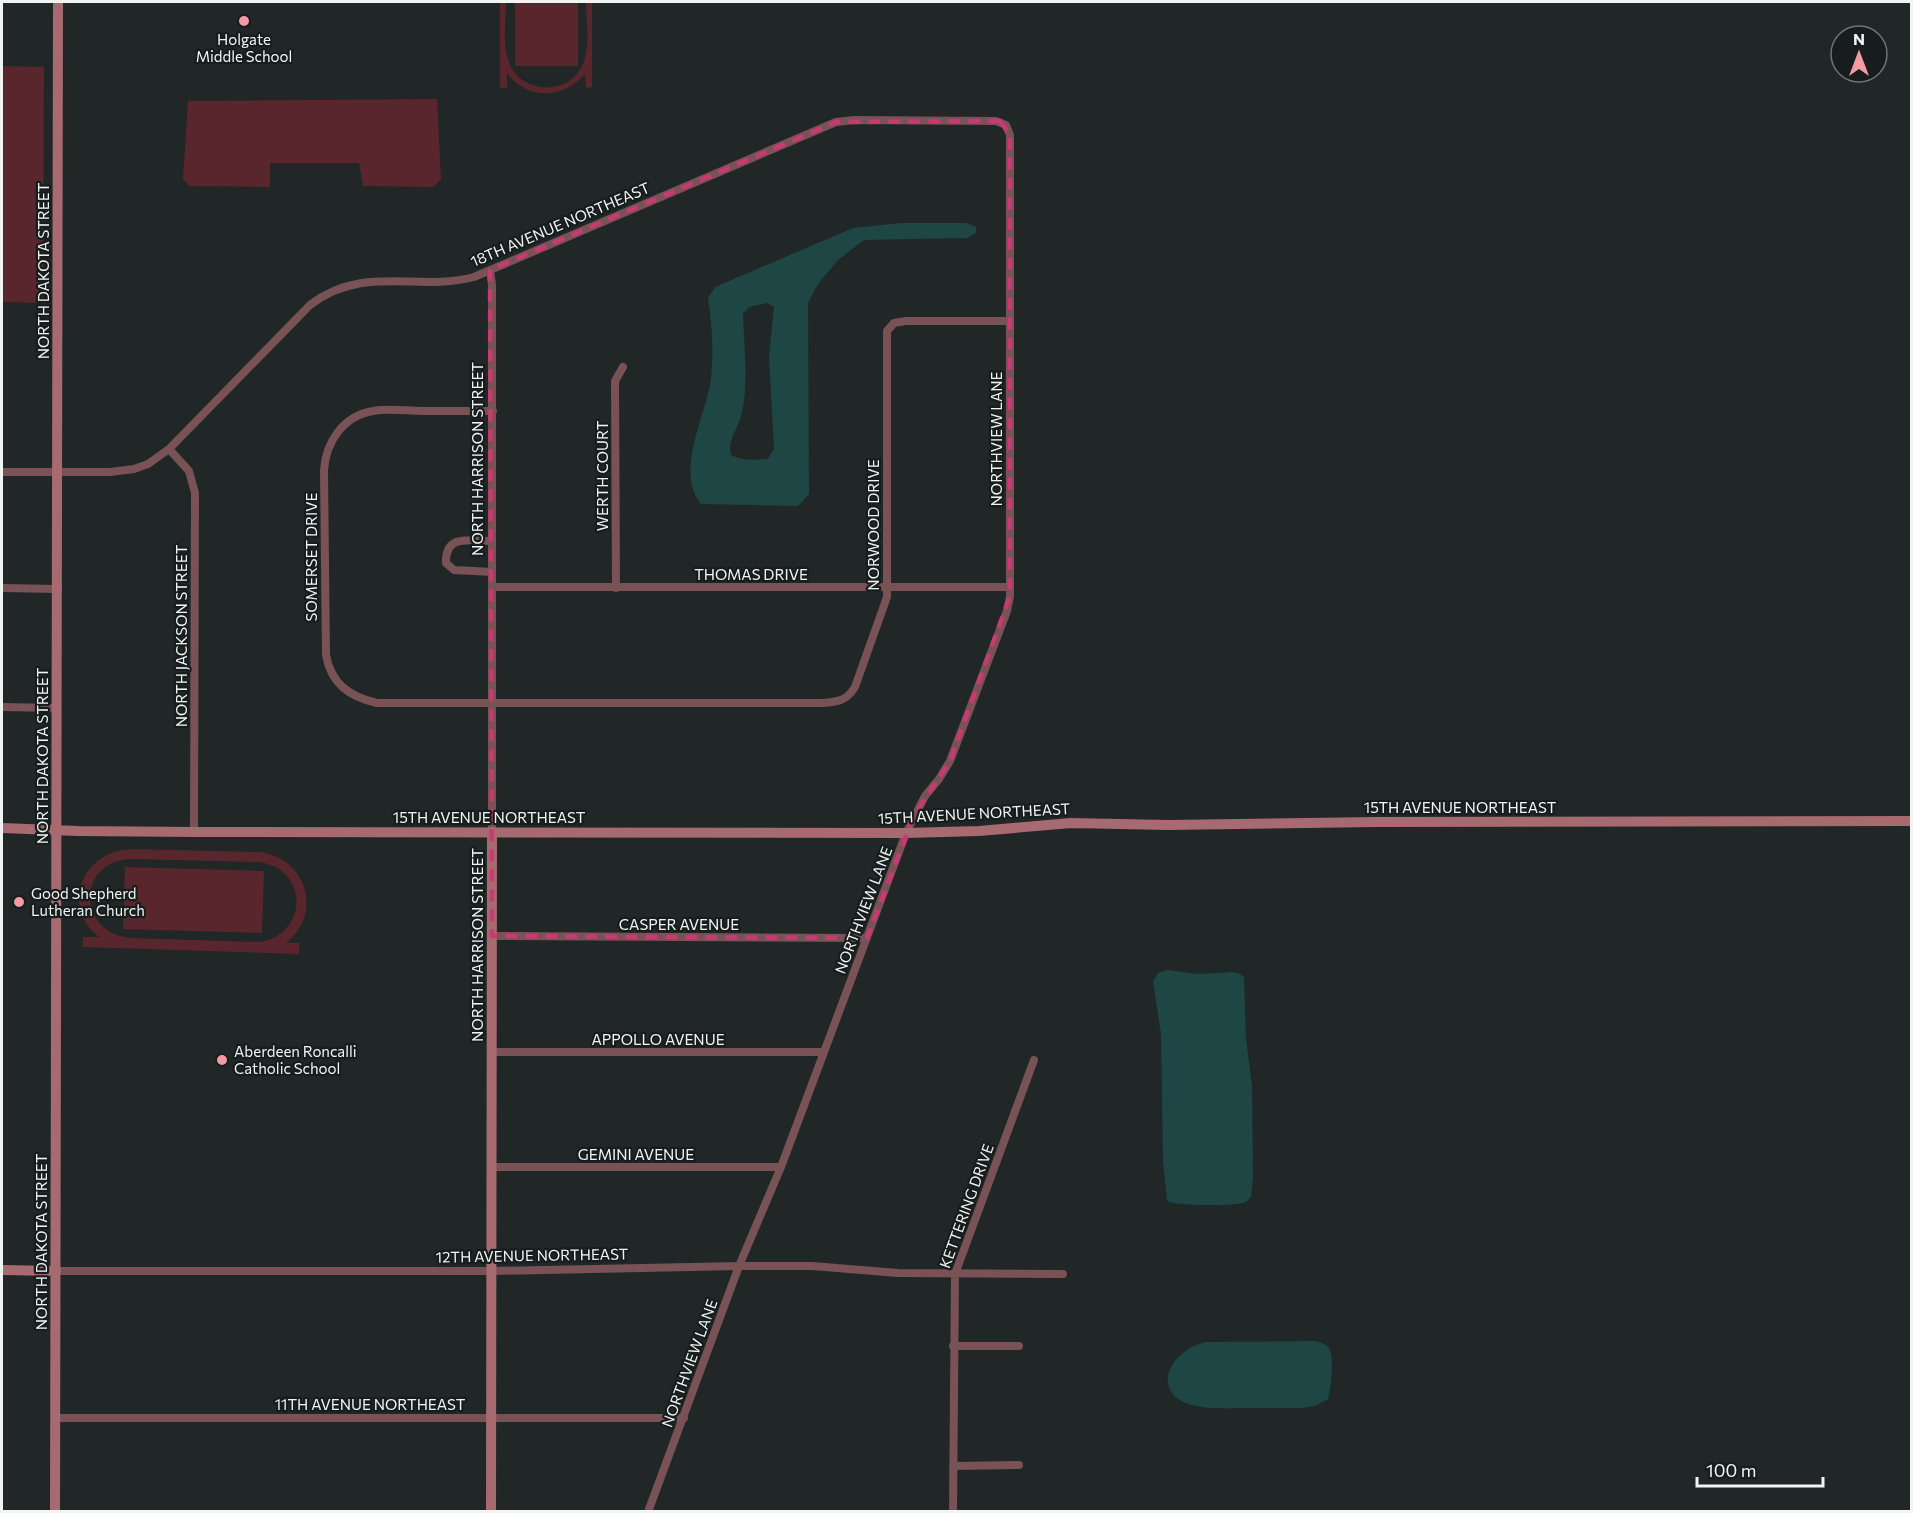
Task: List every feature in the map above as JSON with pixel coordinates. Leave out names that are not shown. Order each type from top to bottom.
[{"type":"street","name":"NORTH DAKOTA STREET","points":[[55,1512],[58,2]]},
{"type":"street","name":"18TH AVENUE NORTHEAST","points":[[2,471],[110,472],[134,469],[148,464],[169,449],[310,305],[328,292],[359,282],[465,279],[836,122],[854,120],[996,121],[1006,125]]},
{"type":"street","name":"NORTHVIEW LANE","points":[[648,1512],[739,1266],[781,1167],[906,833],[925,796],[939,779],[950,760],[1007,611],[1010,587],[1010,135],[1006,125]]},
{"type":"street","name":"NORTH HARRISON STREET","points":[[490,270],[493,411],[490,1512]]},
{"type":"street","name":"NORWOOD DRIVE","points":[[492,703],[820,703],[841,701],[850,695],[885,605],[887,587],[887,331],[894,322],[906,321],[1009,321]]},
{"type":"street","name":"WERTH COURT","points":[[616,588],[615,381],[623,367]]},
{"type":"street","name":"SOMERSET DRIVE","points":[[492,703],[377,703],[354,696],[335,680],[327,664],[326,655],[324,470],[333,438],[344,424],[361,414],[382,410],[493,411]]},
{"type":"street","name":"NORTH JACKSON STREET","points":[[169,449],[189,471],[194,486],[194,832]]},
{"type":"street","points":[[492,541],[459,541],[450,544],[446,552],[446,563],[454,570],[492,572]]},
{"type":"street","name":"THOMAS DRIVE","points":[[492,587],[1010,587]]},
{"type":"street","points":[[2,588],[58,589]]},
{"type":"street","points":[[2,707],[57,708]]},
{"type":"street","name":"15TH AVENUE NORTHEAST","points":[[2,828],[194,832],[906,833],[979,831],[1071,823],[1168,825],[1377,822],[1911,821]]},
{"type":"street","name":"CASPER AVENUE","points":[[492,936],[867,938]]},
{"type":"street","name":"APPOLLO AVENUE","points":[[491,1052],[824,1052]]},
{"type":"street","name":"KETTERING DRIVE","points":[[953,1512],[955,1274],[1034,1060]]},
{"type":"street","name":"GEMINI AVENUE","points":[[491,1167],[781,1167]]},
{"type":"street","name":"12TH AVENUE NORTHEAST","points":[[2,1270],[491,1271],[812,1266],[898,1273],[1063,1274]]},
{"type":"street","points":[[953,1346],[1019,1346]]},
{"type":"street","name":"11TH AVENUE NORTHEAST","points":[[56,1418],[684,1418]]},
{"type":"street","points":[[953,1466],[1019,1466]]},
{"type":"highlighted area","points":[[1000,121],[1010,135],[1010,596],[950,761],[914,815],[867,938],[492,936],[490,270],[836,122]]},
{"type":"shaded area","points":[[500,2],[506,2],[505,40],[507,55],[514,72],[533,85],[555,87],[575,76],[582,66],[587,43],[586,2],[592,2],[592,87],[586,88],[585,74],[567,88],[556,92],[535,92],[515,82],[507,73],[507,88],[500,88]]},
{"type":"shaded area","points":[[515,2],[578,2],[578,66],[515,66]]},
{"type":"shaded area","points":[[2,66],[44,67],[43,303],[2,302]]},
{"type":"shaded area","points":[[437,99],[441,179],[434,187],[363,186],[359,163],[270,163],[270,187],[189,186],[183,179],[188,101]]},
{"type":"shaded area","points":[[132,849],[259,852],[275,856],[288,864],[298,875],[304,888],[307,902],[304,917],[298,931],[286,943],[299,943],[299,954],[83,947],[83,937],[99,937],[87,924],[80,910],[79,896],[82,882],[89,869],[101,859],[115,852]],"holes":[[[132,859],[258,862],[275,867],[287,876],[294,888],[296,901],[294,914],[288,927],[276,936],[260,942],[131,938],[113,933],[100,923],[92,911],[90,897],[93,883],[101,871],[114,862]]]},
{"type":"shaded area","points":[[125,867],[264,871],[262,933],[123,929]]},
{"type":"water","points":[[901,223],[967,223],[976,227],[976,233],[967,238],[864,240],[838,260],[818,284],[808,303],[809,494],[798,506],[701,504],[694,491],[691,459],[711,378],[712,338],[708,298],[715,287],[853,228]],"holes":[[[767,303],[774,307],[769,356],[774,449],[768,459],[740,458],[731,455],[730,450],[731,440],[741,416],[745,392],[743,314],[749,307]]]},
{"type":"water","points":[[1167,970],[1198,974],[1232,972],[1244,977],[1246,1039],[1252,1086],[1253,1177],[1251,1197],[1243,1203],[1204,1205],[1167,1201],[1163,1161],[1161,1034],[1153,981],[1158,973]]},
{"type":"water","points":[[1314,1341],[1329,1348],[1332,1367],[1328,1399],[1315,1406],[1301,1408],[1204,1407],[1182,1401],[1169,1387],[1169,1371],[1176,1359],[1190,1348],[1206,1342]]},
{"type":"place","name":"Holgate Middle School","points":[[244,21]]},
{"type":"place","name":"Good Shepherd Lutheran Church","points":[[19,902]]},
{"type":"place","name":"Aberdeen Roncalli Catholic School","points":[[222,1060]]}]
